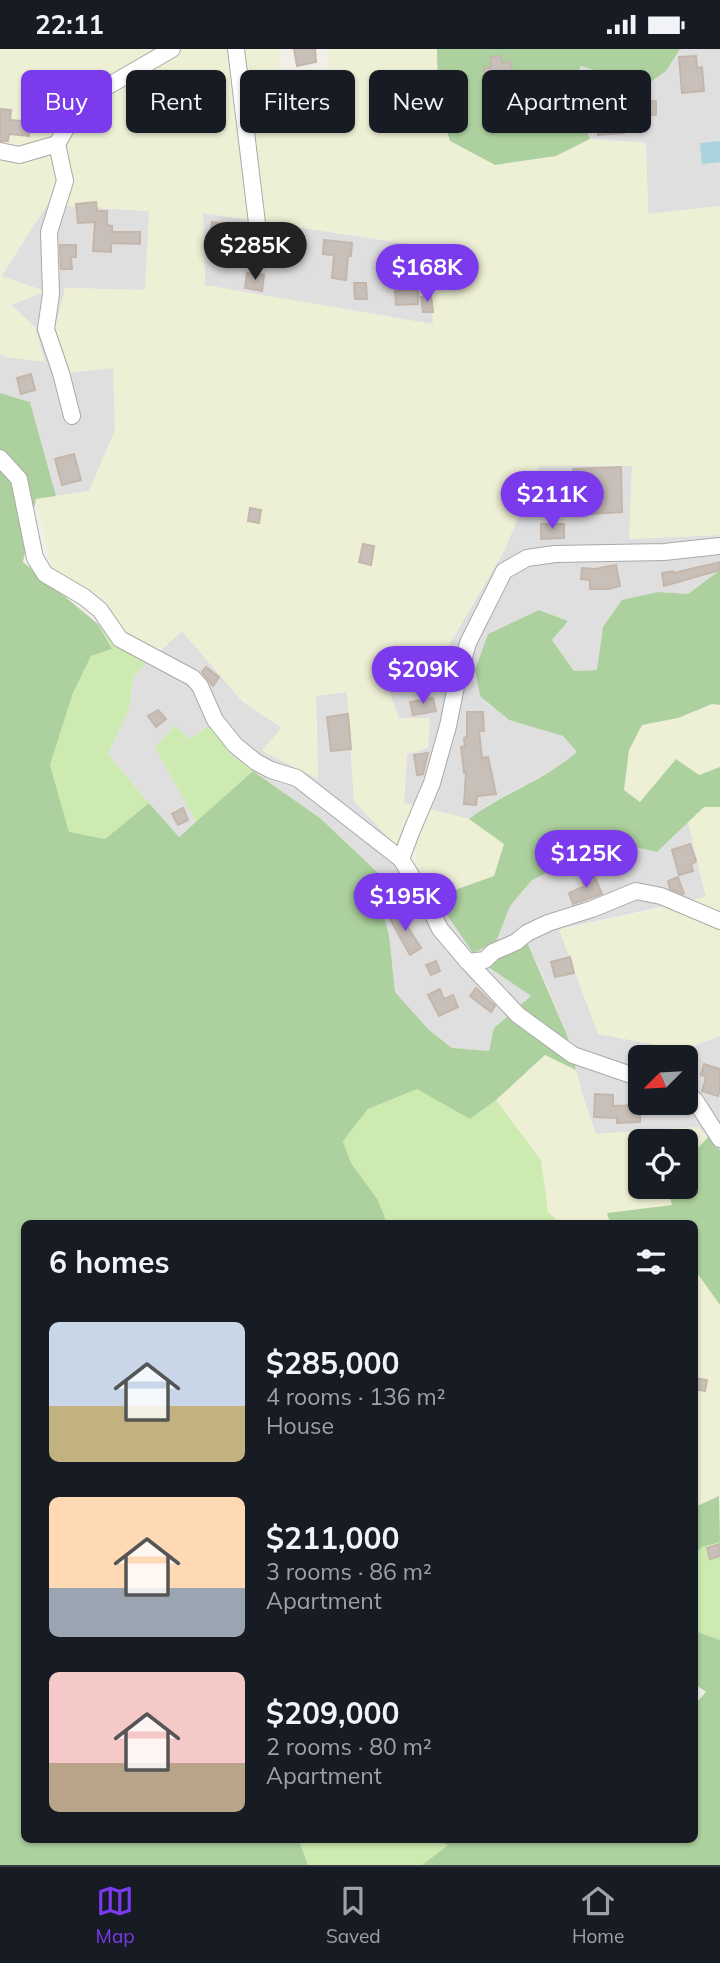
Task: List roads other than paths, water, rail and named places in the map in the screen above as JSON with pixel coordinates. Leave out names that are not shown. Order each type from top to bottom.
[{"type":"street","points":[[72,416],[46,329],[51,294],[49,232],[65,181],[57,144],[68,125],[96,93],[172,49]]},
{"type":"street","points":[[236,49],[257,223]]},
{"type":"street","points":[[0,152],[19,155],[57,144]]},
{"type":"street","points":[[0,458],[19,479],[35,558],[45,574],[84,597],[100,610],[120,639],[193,678],[200,686],[215,720],[225,734],[256,762],[271,771],[298,778],[401,859],[440,929],[517,1015],[573,1055],[628,1074]]},
{"type":"street","points":[[401,859],[432,783],[468,643],[504,571],[527,558],[555,554],[664,552],[720,546]]},
{"type":"street","points":[[468,962],[485,960],[493,952],[516,942],[537,928],[636,891],[661,896],[720,921]]},
{"type":"street","points":[[698,1105],[720,1139]]},
{"type":"water","points":[[720,141],[720,162],[702,164],[700,143]]}]
